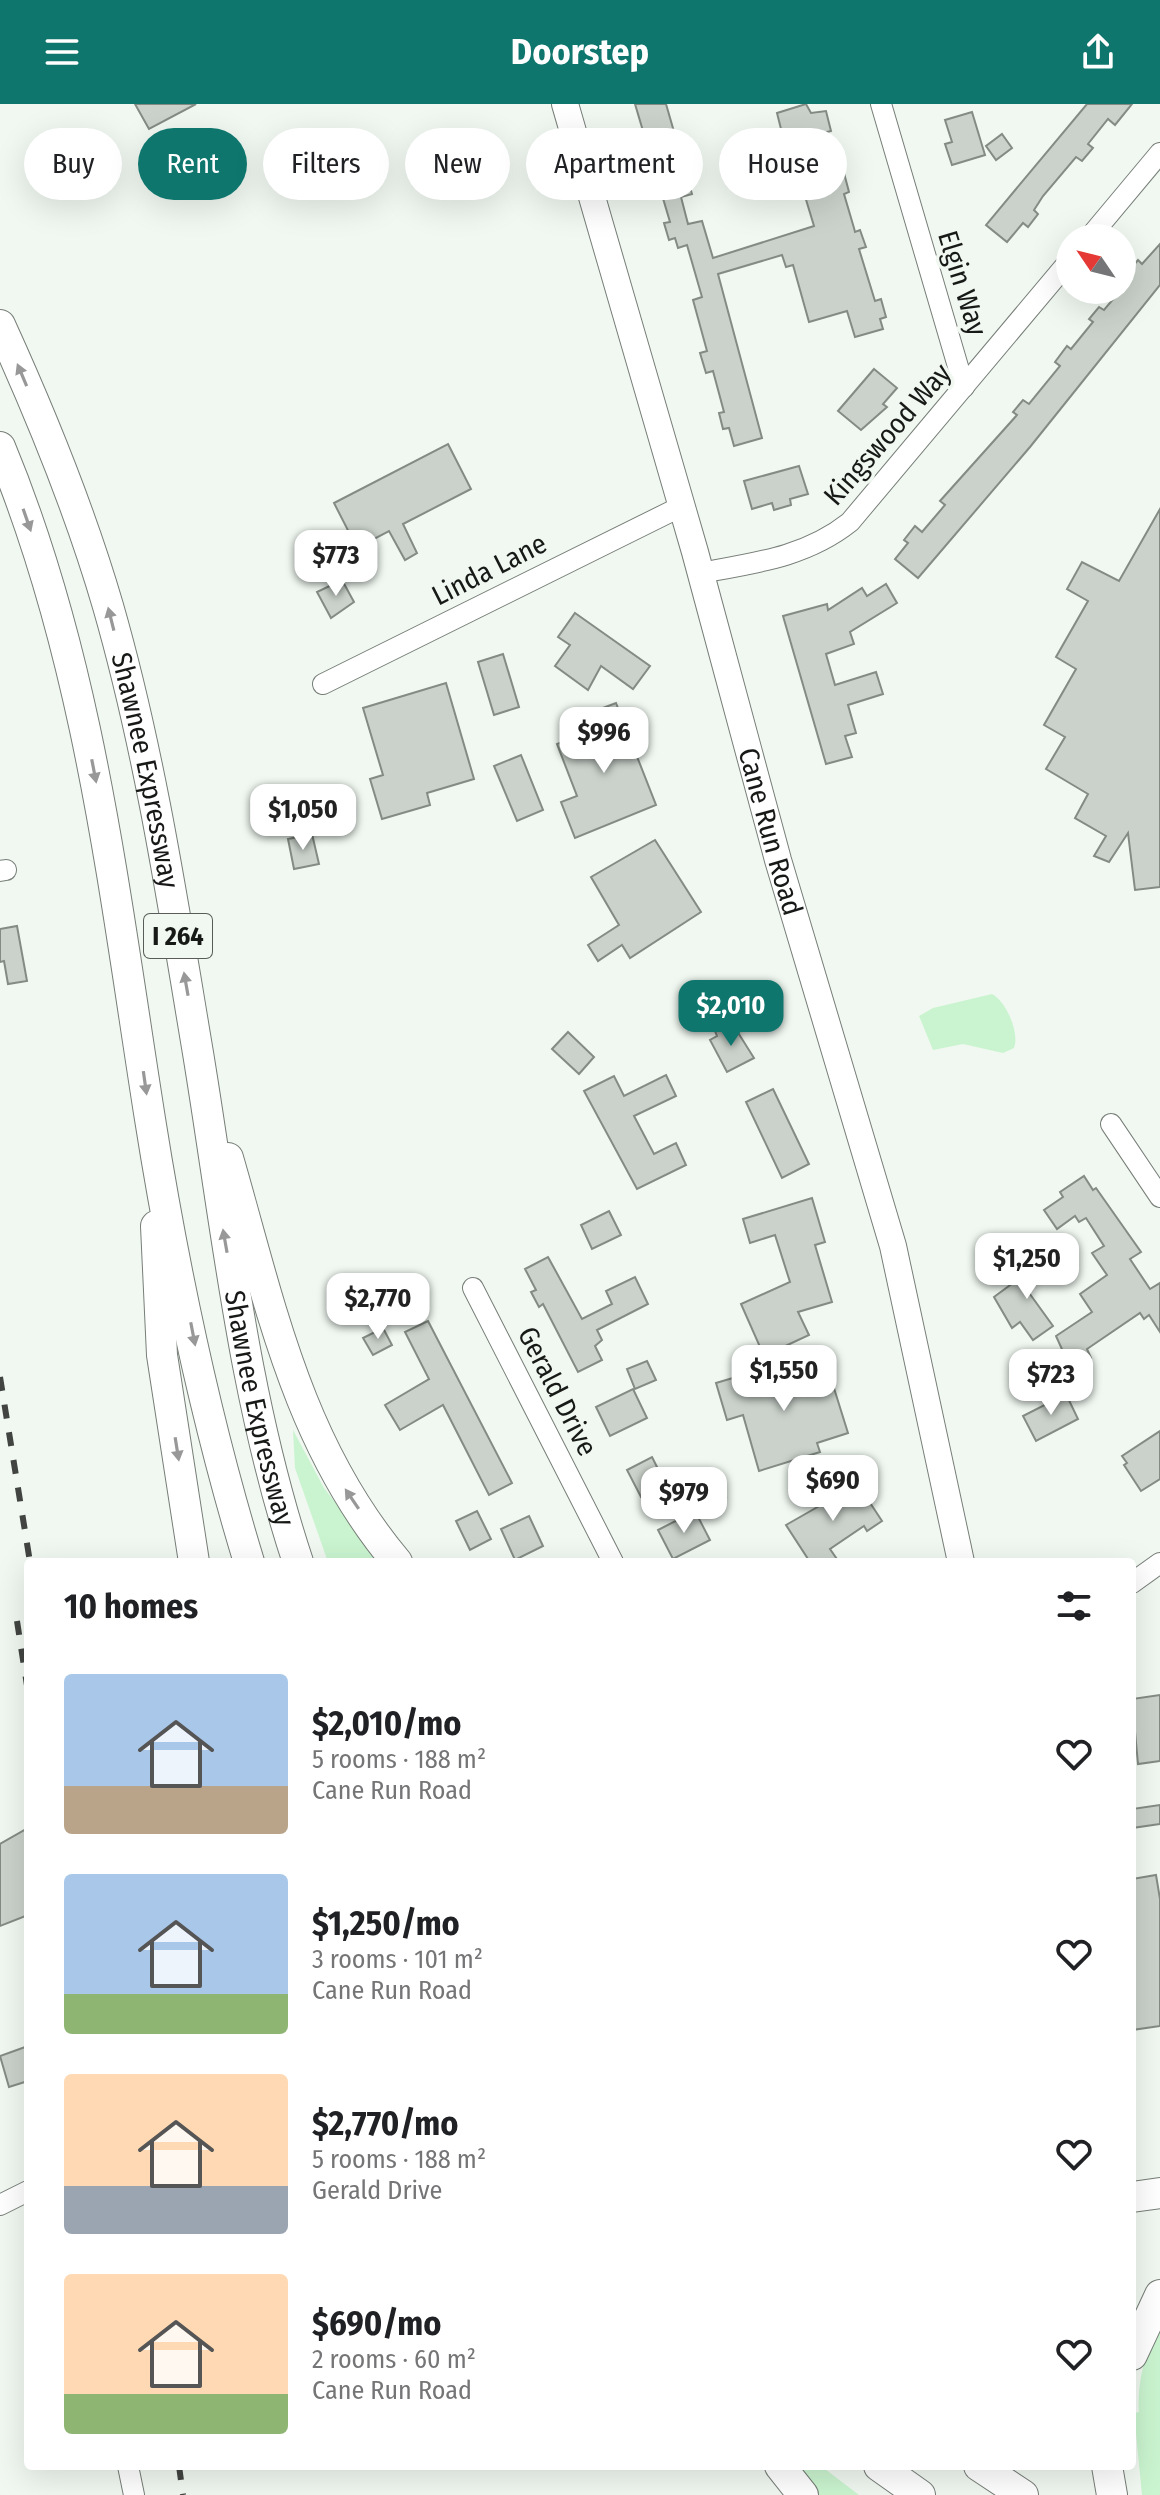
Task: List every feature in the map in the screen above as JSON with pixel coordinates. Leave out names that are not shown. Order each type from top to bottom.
[{"type":"highway","name":"Shawnee Expressway","points":[[0,325],[68,482],[108,607],[154,800],[199,1056],[220,1215],[240,1323],[265,1440],[297,1558]]},
{"type":"highway","name":"Shawnee Expressway","points":[[0,447],[51,593],[84,719],[135,1004],[150,1120],[206,1401],[248,1558]]},
{"type":"highway","points":[[199,1056],[277,1339],[297,1394],[339,1480],[394,1558]]},
{"type":"highway","points":[[150,1120],[162,1355],[193,1558]]},
{"type":"highway","points":[[1136,2196],[1160,2193]]},
{"type":"highway","points":[[1136,2346],[1160,2295]]},
{"type":"highway","points":[[783,2470],[803,2495]]},
{"type":"highway","points":[[885,2470],[920,2495]]},
{"type":"highway","points":[[985,2470],[1023,2495]]},
{"type":"main road","name":"Cane Run Road","points":[[565,104],[682,506],[778,860],[893,1246],[960,1558]]},
{"type":"street","name":"Elgin Way","points":[[881,104],[964,387]]},
{"type":"street","points":[[1101,224],[1160,153]]},
{"type":"street","name":"Kingswood Way","points":[[700,573],[799,552],[834,535],[873,498],[1056,277]]},
{"type":"street","name":"Linda Lane","points":[[323,684],[682,506]]},
{"type":"street","points":[[1111,1124],[1160,1197]]},
{"type":"street","name":"Gerald Drive","points":[[473,1288],[611,1558]]},
{"type":"street","points":[[1136,1580],[1160,1563]]},
{"type":"street","points":[[0,2205],[24,2193]]},
{"type":"street","points":[[129,2470],[134,2495]]},
{"type":"green space","points":[[992,994],[1002,1003],[1010,1018],[1015,1034],[1014,1048],[1003,1053],[963,1044],[933,1050],[919,1016],[933,1008]]},
{"type":"green space","points":[[293,1430],[324,1488],[379,1558],[327,1558],[295,1468]]},
{"type":"green space","points":[[1160,2319],[1160,2495],[1142,2495],[1136,2413],[1139,2412],[1140,2387],[1151,2341]]},
{"type":"green space","points":[[801,2470],[826,2470],[859,2495],[816,2495],[798,2473]]},
{"type":"building","points":[[135,104],[196,104],[151,128]]},
{"type":"building","points":[[635,104],[666,104],[673,128],[642,128]]},
{"type":"building","points":[[806,104],[811,113],[826,111],[830,128],[781,128],[777,113]]},
{"type":"building","points":[[1087,104],[1132,104],[1115,125],[1108,119],[1088,144],[1093,148],[1082,161],[1076,157],[1043,196],[1034,210],[1038,214],[1028,227],[1023,223],[1007,242],[986,225]]},
{"type":"building","points":[[972,112],[985,155],[952,165],[945,144],[952,142],[945,120]]},
{"type":"building","points":[[1002,134],[1012,148],[996,160],[986,146]]},
{"type":"building","points":[[663,200],[682,200],[688,224],[702,221],[713,258],[814,226],[806,200],[846,200],[855,232],[860,230],[866,247],[859,249],[875,301],[881,299],[886,317],[880,319],[883,329],[855,337],[847,311],[809,322],[793,265],[786,267],[782,255],[718,274],[762,438],[734,446],[729,428],[723,429],[719,413],[724,412],[713,371],[706,373],[700,353],[707,351],[693,300],[702,297],[687,245],[678,248],[675,238],[669,240],[664,223],[670,222]]},
{"type":"building","points":[[1160,244],[1160,285],[1030,447],[918,578],[895,559],[908,543],[904,540],[915,526],[922,532],[945,505],[940,501],[1017,415],[1013,412],[1023,400],[1029,404],[1060,366],[1055,362],[1067,346],[1071,349],[1093,322],[1089,319],[1099,307],[1104,310],[1109,304],[1136,304],[1136,262],[1138,260],[1142,264]]},
{"type":"building","points":[[874,369],[897,388],[883,404],[887,407],[861,430],[838,411]]},
{"type":"building","points":[[448,444],[471,489],[403,524],[417,553],[405,560],[389,531],[357,548],[334,503]]},
{"type":"building","points":[[799,466],[808,494],[790,499],[791,505],[774,510],[772,503],[752,509],[744,481]]},
{"type":"building","points":[[1160,509],[1160,887],[1135,890],[1128,833],[1109,862],[1094,856],[1106,836],[1075,818],[1088,794],[1046,769],[1065,737],[1044,725],[1076,669],[1056,657],[1088,601],[1067,589],[1082,562],[1119,581]]},
{"type":"building","points":[[342,580],[354,602],[331,618],[317,592]]},
{"type":"building","points":[[886,584],[897,603],[850,632],[854,644],[826,654],[835,685],[876,672],[883,694],[848,705],[856,733],[845,736],[852,757],[826,764],[783,616],[827,604],[828,610],[862,588],[867,596]]},
{"type":"building","points":[[575,613],[650,666],[633,689],[601,666],[588,690],[555,666],[570,645],[558,637]]},
{"type":"building","points":[[503,654],[519,707],[494,715],[478,662]]},
{"type":"building","points":[[446,683],[474,779],[427,793],[430,805],[382,819],[370,779],[383,775],[363,708]]},
{"type":"building","points":[[616,703],[656,805],[575,838],[561,802],[577,796],[557,744],[595,729],[589,713]]},
{"type":"building","points":[[521,755],[543,810],[517,821],[494,766]]},
{"type":"building","points":[[312,834],[319,864],[294,869],[288,839]]},
{"type":"building","points":[[655,840],[701,912],[630,958],[622,945],[598,961],[588,945],[619,925],[591,877]]},
{"type":"building","points":[[17,926],[27,981],[8,984],[4,961],[0,962],[0,929]]},
{"type":"building","points":[[732,1023],[754,1058],[727,1072],[710,1040],[717,1036],[715,1031]]},
{"type":"building","points":[[568,1032],[594,1057],[579,1074],[552,1049]]},
{"type":"building","points":[[666,1075],[676,1096],[634,1116],[654,1154],[676,1143],[686,1165],[637,1189],[584,1091],[614,1076],[624,1096]]},
{"type":"building","points":[[773,1089],[809,1164],[782,1178],[746,1102]]},
{"type":"building","points":[[1084,1176],[1141,1252],[1130,1259],[1150,1289],[1160,1283],[1160,1332],[1149,1315],[1144,1319],[1140,1313],[1087,1349],[1091,1358],[1070,1367],[1056,1336],[1092,1312],[1080,1294],[1107,1275],[1092,1253],[1104,1246],[1086,1218],[1079,1222],[1075,1216],[1057,1229],[1044,1210],[1063,1197],[1060,1192]]},
{"type":"building","points":[[812,1198],[825,1242],[815,1245],[832,1302],[798,1312],[809,1335],[764,1356],[741,1304],[790,1282],[775,1235],[750,1243],[743,1219]]},
{"type":"building","points":[[609,1211],[621,1235],[592,1249],[581,1225]]},
{"type":"building","points":[[1051,1255],[1059,1267],[1027,1290],[1053,1326],[1033,1340],[1020,1322],[1012,1328],[994,1297]]},
{"type":"building","points":[[548,1257],[582,1319],[612,1304],[606,1291],[635,1277],[648,1304],[597,1330],[602,1340],[595,1346],[602,1360],[578,1372],[543,1304],[539,1307],[531,1292],[536,1290],[525,1269]]},
{"type":"building","points":[[428,1321],[512,1483],[489,1495],[443,1405],[400,1430],[385,1405],[429,1379],[405,1332]]},
{"type":"building","points":[[383,1328],[392,1345],[373,1355],[363,1338]]},
{"type":"building","points":[[647,1361],[656,1380],[635,1389],[627,1369]]},
{"type":"building","points":[[780,1364],[785,1382],[828,1369],[848,1433],[817,1443],[820,1452],[759,1471],[743,1415],[727,1420],[716,1383]]},
{"type":"building","points":[[633,1389],[647,1418],[610,1436],[596,1407]]},
{"type":"building","points":[[1066,1394],[1078,1419],[1036,1441],[1023,1416]]},
{"type":"building","points":[[1160,1431],[1160,1479],[1141,1491],[1124,1465],[1127,1463],[1122,1456]]},
{"type":"building","points":[[652,1457],[666,1485],[641,1497],[627,1470]]},
{"type":"building","points":[[712,1470],[726,1497],[700,1510],[686,1483]]},
{"type":"building","points":[[855,1480],[882,1521],[867,1531],[864,1526],[830,1549],[836,1558],[807,1558],[786,1525],[842,1493],[840,1490]]},
{"type":"building","points":[[477,1511],[491,1539],[470,1550],[456,1521]]},
{"type":"building","points":[[695,1511],[710,1540],[672,1558],[658,1530]]},
{"type":"building","points":[[529,1516],[543,1546],[514,1558],[501,1529]]},
{"type":"building","points":[[1160,1695],[1160,1761],[1138,1764],[1136,1698]]},
{"type":"building","points":[[1160,1805],[1160,1824],[1136,1827],[1136,1808]]},
{"type":"building","points":[[24,1830],[24,1917],[0,1926],[0,1844]]},
{"type":"building","points":[[1156,1875],[1160,1899],[1160,2026],[1136,2029],[1136,1878]]},
{"type":"building","points":[[24,2047],[24,2082],[9,2087],[0,2056]]},
{"type":"railway","points":[[0,1377],[29,1558]]},
{"type":"railway","points":[[17,1621],[24,1666]]},
{"type":"railway","points":[[180,2470],[183,2495]]}]
